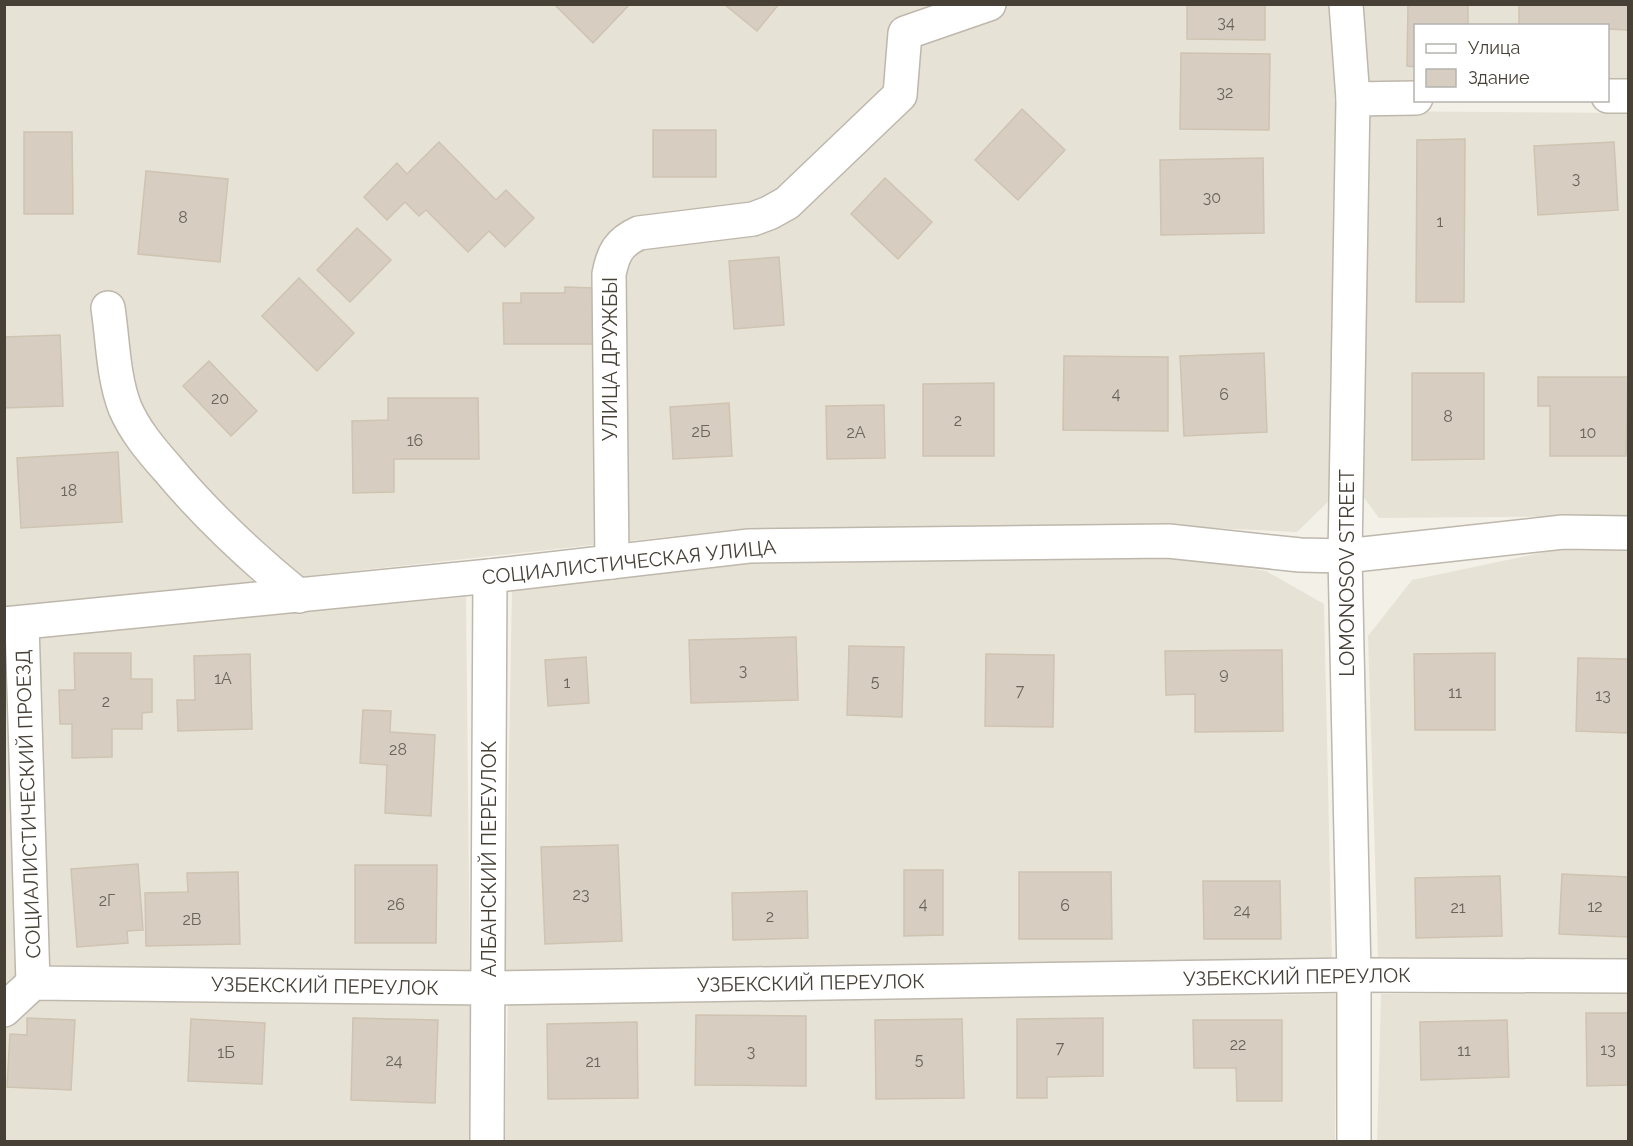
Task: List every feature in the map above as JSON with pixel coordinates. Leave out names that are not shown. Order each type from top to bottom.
[{"type":"street","name":"УЛИЦА ДРУЖБЫ","points":[[612,562],[609,274],[612,256],[624,240],[639,233],[753,219],[787,203],[900,95],[905,33],[989,4]]},
{"type":"street","name":"LOMONOSOV STREET","points":[[1346,4],[1353,99],[1345,556],[1354,975],[1354,1142]]},
{"type":"street","points":[[1609,96],[1629,96]]},
{"type":"street","points":[[1353,99],[1414,98]]},
{"type":"street","points":[[108,308],[120,388],[126,409],[142,440],[189,495],[247,554],[299,596]]},
{"type":"street","name":"СОЦИАЛИСТИЧЕСКАЯ УЛИЦА","points":[[14,624],[490,576],[749,546],[1168,541],[1300,555],[1345,556],[1563,532],[1629,533]]},
{"type":"street","name":"АЛБАНСКИЙ ПЕРЕУЛОК","points":[[487,1142],[490,576]]},
{"type":"street","name":"СОЦИАЛИСТИЧЕСКИЙ ПРОЕЗД","points":[[14,624],[33,983]]},
{"type":"street","name":"УЗБЕКСКИЙ ПЕРЕУЛОК","points":[[33,983],[489,988],[1354,975],[1629,976]]},
{"type":"street","points":[[4,1010],[33,983]]},
{"type":"shaded area","points":[[4,5],[1331,5],[1339,97],[1329,501],[1297,532],[1170,526],[748,528],[5,609]]},
{"type":"shaded area","points":[[1360,5],[1628,5],[1628,80],[1609,80],[1609,24],[1414,24],[1414,81],[1365,81]]},
{"type":"shaded area","points":[[1368,111],[1628,113],[1628,516],[1379,518],[1356,487]]},
{"type":"shaded area","points":[[1564,548],[1628,549],[1628,959],[1378,957],[1368,636],[1412,580]]},
{"type":"shaded area","points":[[1167,556],[1266,571],[1324,604],[1332,963],[505,971],[512,590],[749,564]]},
{"type":"shaded area","points":[[466,597],[470,974],[48,965],[36,636]]},
{"type":"shaded area","points":[[4,642],[11,642],[17,1001],[473,1003],[471,1141],[5,1141]]},
{"type":"shaded area","points":[[1337,994],[1335,1141],[505,1142],[508,1002]]},
{"type":"shaded area","points":[[1381,994],[1628,994],[1628,1141],[1377,1142]]},
{"type":"building","points":[[554,4],[630,4],[593,43]]},
{"type":"building","points":[[724,4],[779,4],[757,31]]},
{"type":"building","points":[[1187,4],[1265,4],[1265,40],[1187,39]]},
{"type":"building","points":[[1408,4],[1468,4],[1468,24],[1414,24],[1414,67],[1407,66]]},
{"type":"building","points":[[1519,4],[1628,4],[1628,30],[1609,29],[1609,24],[1519,24]]},
{"type":"building","points":[[1181,53],[1270,54],[1269,130],[1180,129]]},
{"type":"building","points":[[1022,109],[1065,150],[1018,200],[975,160]]},
{"type":"building","points":[[653,130],[716,130],[716,177],[653,177]]},
{"type":"building","points":[[24,132],[72,132],[73,214],[24,214]]},
{"type":"building","points":[[1465,139],[1464,302],[1416,302],[1417,140]]},
{"type":"building","points":[[439,142],[496,200],[506,190],[534,218],[505,247],[489,231],[468,252],[426,210],[419,216],[405,202],[387,220],[364,197],[397,163],[407,174]]},
{"type":"building","points":[[1614,142],[1618,210],[1538,215],[1534,146]]},
{"type":"building","points":[[1263,158],[1264,233],[1161,235],[1160,160]]},
{"type":"building","points":[[146,171],[228,179],[220,262],[138,254]]},
{"type":"building","points":[[885,178],[932,222],[898,259],[851,214]]},
{"type":"building","points":[[357,228],[391,260],[350,302],[317,270]]},
{"type":"building","points":[[779,257],[784,325],[734,329],[729,261]]},
{"type":"building","points":[[299,278],[354,333],[317,371],[262,316]]},
{"type":"building","points":[[565,287],[594,288],[594,344],[504,344],[503,303],[521,303],[521,293],[565,293]]},
{"type":"building","points":[[60,335],[63,406],[4,408],[4,337]]},
{"type":"building","points":[[1264,353],[1267,432],[1184,436],[1180,356]]},
{"type":"building","points":[[1064,356],[1168,357],[1168,431],[1063,430]]},
{"type":"building","points":[[209,361],[257,411],[231,436],[183,386]]},
{"type":"building","points":[[1412,373],[1484,373],[1484,459],[1412,460]]},
{"type":"building","points":[[1538,377],[1628,377],[1626,456],[1550,456],[1550,406],[1538,406]]},
{"type":"building","points":[[994,383],[994,456],[923,456],[923,384]]},
{"type":"building","points":[[388,398],[478,398],[479,459],[394,459],[394,492],[353,493],[352,421],[388,420]]},
{"type":"building","points":[[729,403],[732,456],[673,459],[670,407]]},
{"type":"building","points":[[884,405],[885,458],[827,459],[826,406]]},
{"type":"building","points":[[118,452],[122,522],[21,528],[17,458]]},
{"type":"building","points":[[796,637],[798,700],[691,703],[689,640]]},
{"type":"building","points":[[849,646],[904,647],[902,717],[847,715]]},
{"type":"building","points":[[1282,650],[1283,731],[1195,732],[1195,694],[1166,695],[1165,651]]},
{"type":"building","points":[[74,653],[131,653],[131,679],[152,679],[152,712],[142,713],[142,729],[112,729],[112,757],[72,758],[72,724],[60,724],[59,690],[75,690]]},
{"type":"building","points":[[1495,653],[1495,730],[1415,730],[1414,654]]},
{"type":"building","points":[[250,654],[252,729],[178,731],[177,700],[195,700],[194,656]]},
{"type":"building","points":[[986,654],[1054,655],[1053,727],[985,726]]},
{"type":"building","points":[[586,657],[589,703],[548,706],[545,660]]},
{"type":"building","points":[[1578,658],[1628,659],[1628,733],[1576,731]]},
{"type":"building","points":[[363,710],[391,711],[390,732],[435,735],[431,816],[385,813],[387,765],[360,763]]},
{"type":"building","points":[[618,845],[622,941],[545,944],[541,847]]},
{"type":"building","points":[[138,864],[143,930],[127,931],[128,943],[77,947],[71,869]]},
{"type":"building","points":[[355,865],[437,865],[436,943],[355,943]]},
{"type":"building","points":[[904,870],[943,870],[943,935],[904,936]]},
{"type":"building","points":[[238,872],[240,944],[146,946],[145,893],[188,892],[187,873]]},
{"type":"building","points":[[1019,872],[1111,872],[1112,939],[1019,939]]},
{"type":"building","points":[[1562,874],[1628,877],[1628,937],[1559,934]]},
{"type":"building","points":[[1500,876],[1502,936],[1416,938],[1415,878]]},
{"type":"building","points":[[1203,881],[1280,881],[1281,939],[1204,939]]},
{"type":"building","points":[[807,891],[808,938],[733,940],[732,893]]},
{"type":"building","points":[[1586,1013],[1628,1013],[1628,1085],[1587,1086]]},
{"type":"building","points":[[696,1015],[806,1016],[806,1086],[695,1085]]},
{"type":"building","points":[[27,1018],[75,1020],[71,1090],[7,1087],[10,1034],[27,1035]]},
{"type":"building","points":[[353,1018],[438,1020],[435,1103],[351,1100]]},
{"type":"building","points":[[1103,1018],[1103,1076],[1047,1077],[1047,1098],[1017,1098],[1017,1019]]},
{"type":"building","points":[[191,1019],[265,1023],[262,1084],[188,1081]]},
{"type":"building","points":[[962,1019],[964,1098],[876,1099],[875,1020]]},
{"type":"building","points":[[1193,1020],[1282,1020],[1282,1101],[1237,1101],[1236,1068],[1194,1068]]},
{"type":"building","points":[[1507,1020],[1509,1077],[1421,1080],[1420,1022]]},
{"type":"building","points":[[637,1022],[638,1098],[548,1099],[547,1024]]}]
